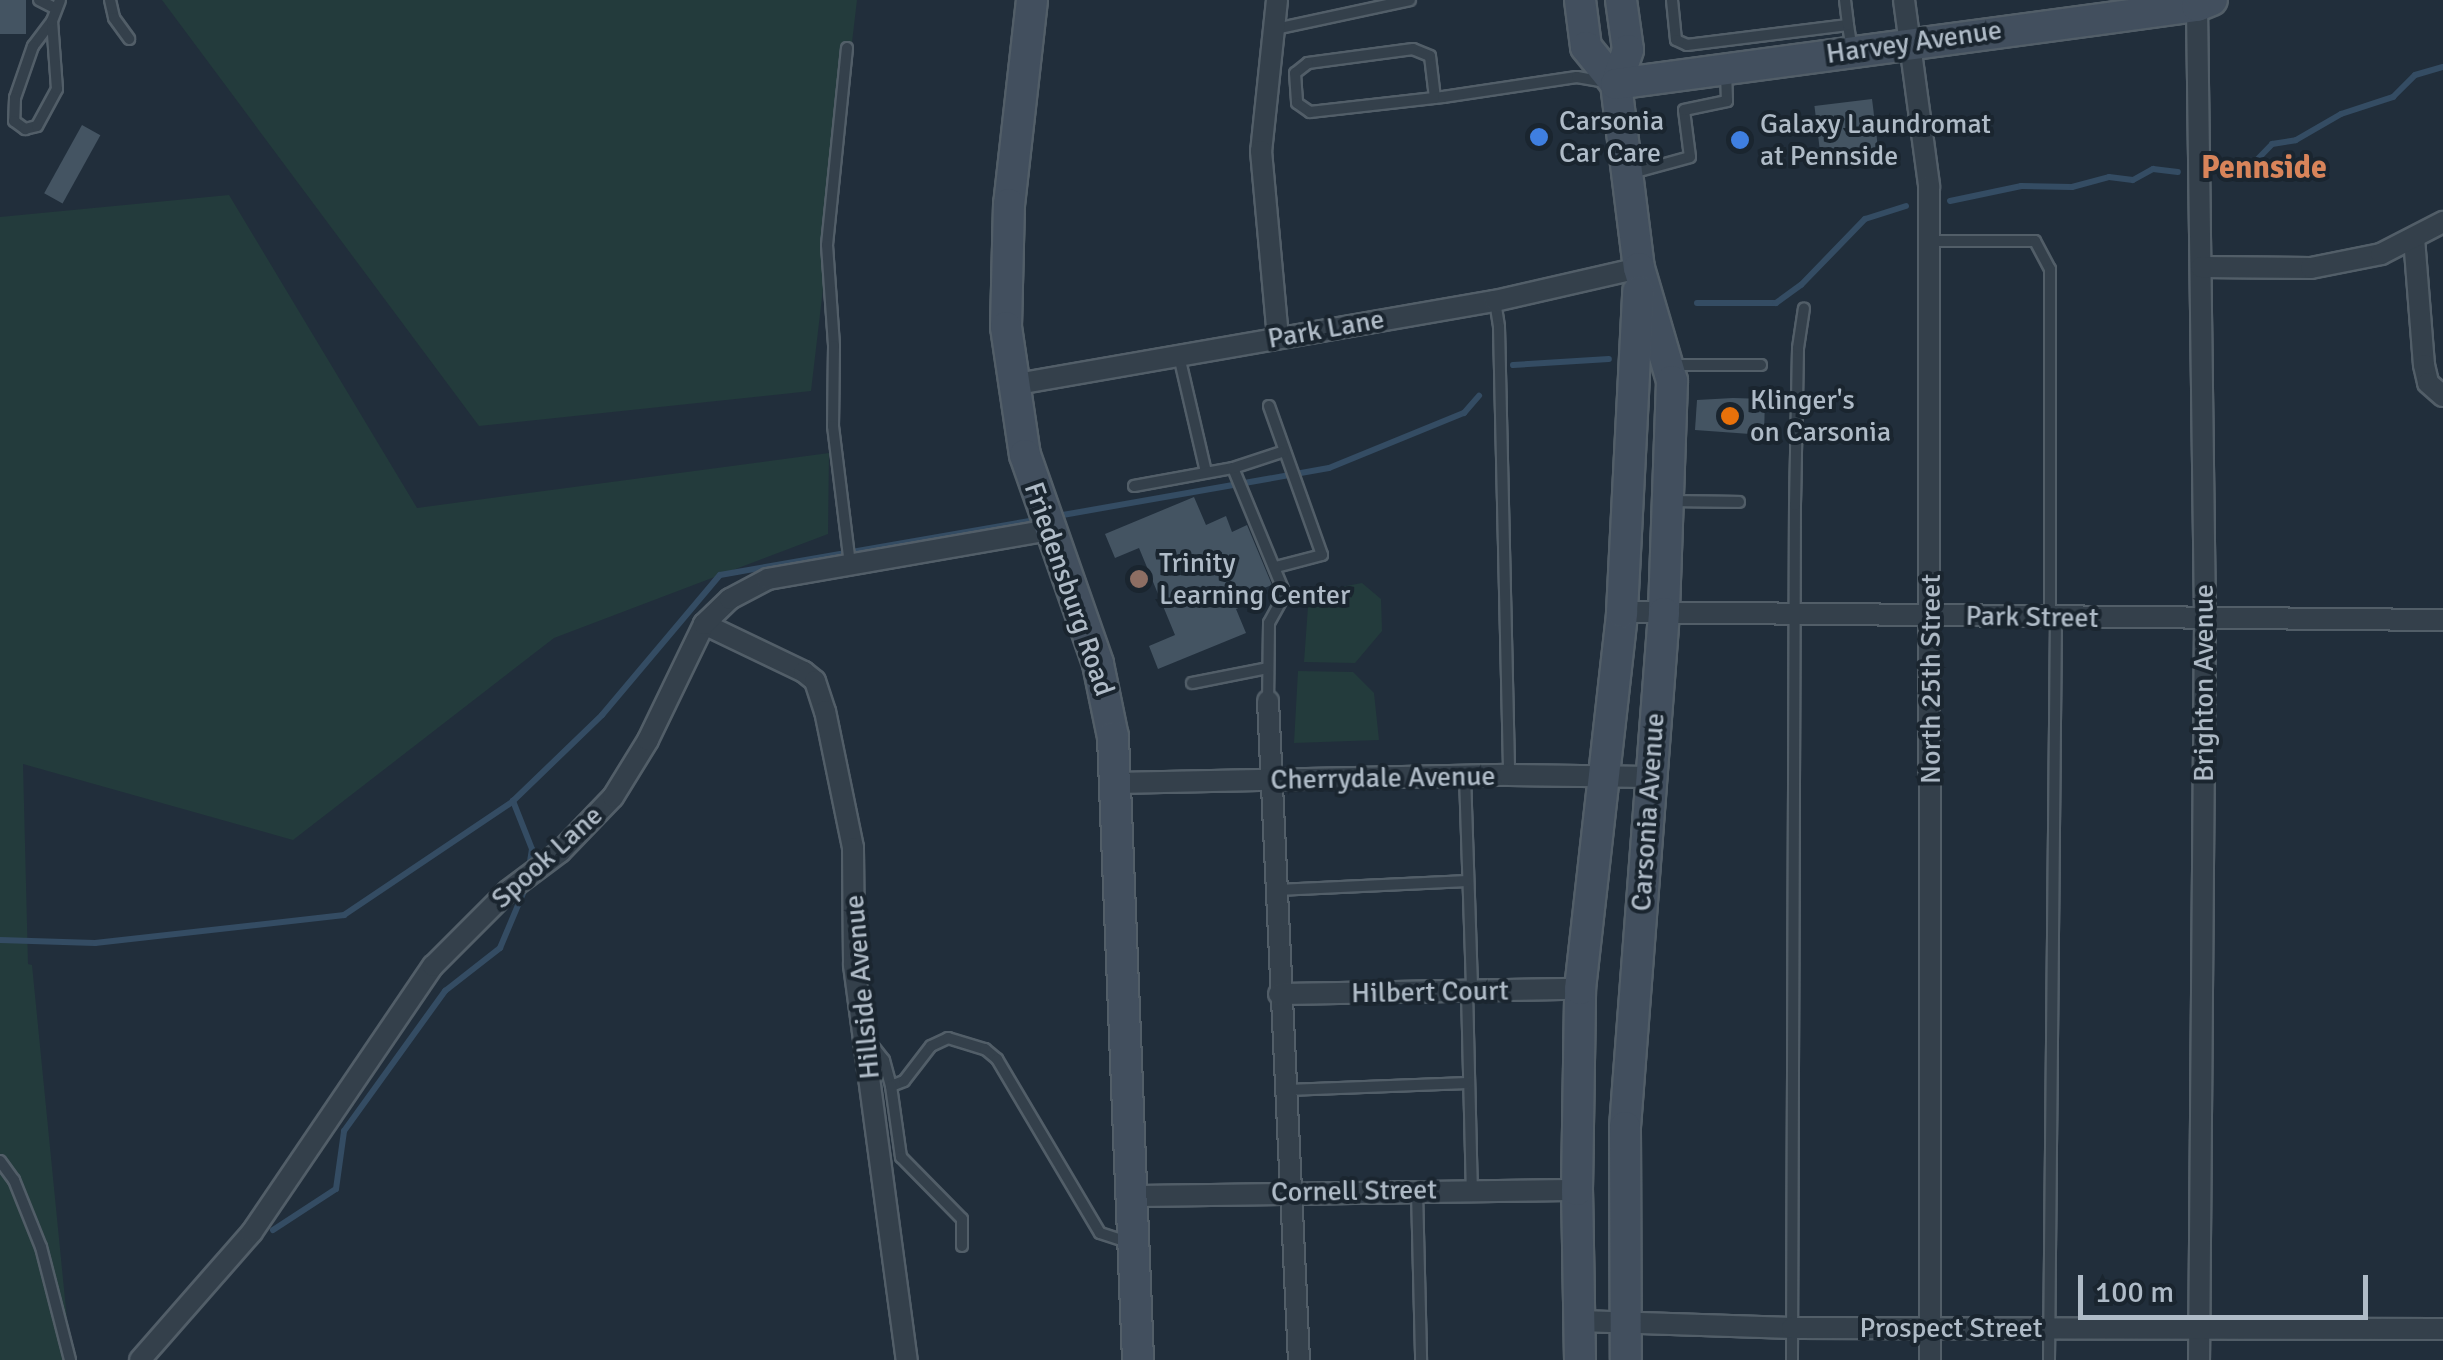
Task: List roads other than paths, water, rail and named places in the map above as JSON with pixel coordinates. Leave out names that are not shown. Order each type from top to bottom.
[{"type":"street","name":"Friedensburg Road","points":[[1032,0],[1004,274],[1012,385],[1025,456],[1108,700],[1116,783],[1138,1360]]},
{"type":"street","points":[[1277,0],[1261,152],[1278,337]]},
{"type":"street","points":[[1580,0],[1586,48],[1616,84]]},
{"type":"street","name":"Carsonia Avenue","points":[[1622,0],[1628,50],[1616,84],[1639,268],[1672,381],[1664,613],[1624,1128],[1626,1360]]},
{"type":"street","name":"North 25th Street","points":[[1904,0],[1928,179],[1930,1360]]},
{"type":"street","name":"Harvey Avenue","points":[[1616,84],[1726,69],[1850,38],[1909,42],[2128,7],[2204,3]]},
{"type":"street","name":"Brighton Avenue","points":[[2198,1360],[2206,619],[2201,267],[2204,3]]},
{"type":"street","points":[[2201,267],[2311,268],[2380,254],[2443,222]]},
{"type":"street","points":[[2414,238],[2428,383],[2443,396]]},
{"type":"street","name":"Park Lane","points":[[1012,385],[1495,301],[1639,268]]},
{"type":"street","name":"Carsonia Avenue","points":[[1580,1360],[1580,989],[1622,612],[1639,268]]},
{"type":"street","name":"Spook Lane","points":[[140,1360],[252,1232],[433,966],[508,892],[560,852],[612,797],[648,740],[704,624],[752,585],[1049,530]]},
{"type":"street","name":"Park Street","points":[[1622,612],[2443,620]]},
{"type":"street","name":"Hillside Avenue","points":[[704,624],[815,681],[849,818],[854,965],[906,1360]]},
{"type":"street","points":[[1268,701],[1298,1360]]},
{"type":"street","name":"Cherrydale Avenue","points":[[1116,783],[1509,775],[1649,777]]},
{"type":"street","name":"Hilbert Court","points":[[1279,994],[1580,989]]},
{"type":"street","name":"Cornell Street","points":[[1132,1196],[1577,1190]]},
{"type":"street","name":"Prospect Street","points":[[1580,1321],[1792,1328],[2443,1329]]},
{"type":"lane","points":[[39,0],[58,4],[52,21],[33,46],[15,98],[14,121],[25,129],[37,126],[57,89],[52,21]]},
{"type":"lane","points":[[110,0],[114,18],[129,39]]},
{"type":"lane","points":[[1274,30],[1410,0]]},
{"type":"lane","points":[[1672,0],[1676,40],[1687,45],[1850,38],[1845,0]]},
{"type":"lane","points":[[848,48],[827,245],[834,346],[833,426],[850,566]]},
{"type":"lane","points":[[1435,98],[1430,56],[1413,49],[1308,63],[1295,73],[1297,102],[1310,112],[1435,98],[1577,77],[1616,84]]},
{"type":"lane","points":[[1627,174],[1690,157],[1684,110],[1727,102],[1726,69]]},
{"type":"lane","points":[[1929,240],[2035,242],[2050,269],[2053,617],[2049,1360]]},
{"type":"lane","points":[[1495,301],[1499,327],[1509,775]]},
{"type":"lane","points":[[1792,1360],[1797,407],[1804,308]]},
{"type":"lane","points":[[1178,355],[1206,472]]},
{"type":"lane","points":[[1668,366],[1761,365]]},
{"type":"lane","points":[[1269,406],[1282,452],[1322,556],[1276,567]]},
{"type":"lane","points":[[1134,486],[1232,468],[1282,452]]},
{"type":"lane","points":[[1232,468],[1285,594],[1269,622],[1268,701]]},
{"type":"lane","points":[[1668,501],[1740,502]]},
{"type":"lane","points":[[1192,683],[1268,668]]},
{"type":"lane","points":[[1465,776],[1472,1189]]},
{"type":"lane","points":[[1276,890],[1468,881]]},
{"type":"lane","points":[[866,1036],[884,1060],[900,1157],[962,1219],[962,1246]]},
{"type":"lane","points":[[891,1086],[904,1081],[931,1046],[948,1038],[984,1048],[997,1059],[1100,1233],[1132,1243]]},
{"type":"lane","points":[[1285,1090],[1469,1084]]},
{"type":"lane","points":[[0,1162],[14,1180],[34,1228],[70,1360]]},
{"type":"lane","points":[[1417,1190],[1421,1360]]},
{"type":"waterway","points":[[2222,166],[2250,167],[2272,144],[2296,140],[2341,114],[2393,97],[2415,75],[2443,67]]},
{"type":"waterway","points":[[1950,201],[2021,186],[2072,187],[2109,177],[2133,180],[2153,169],[2178,172]]},
{"type":"waterway","points":[[1697,303],[1776,303],[1801,285],[1865,219],[1906,206]]},
{"type":"waterway","points":[[1513,365],[1609,359]]},
{"type":"waterway","points":[[1057,516],[1329,468],[1464,413],[1479,396]]},
{"type":"waterway","points":[[529,868],[532,849],[513,801],[602,715],[720,575],[1040,519]]},
{"type":"waterway","points":[[0,940],[95,943],[344,915],[512,802]]},
{"type":"waterway","points":[[273,1230],[336,1189],[344,1131],[445,991],[500,948],[526,886]]},
{"type":"place","name":"Carsonia Car Care","points":[[1539,137]]},
{"type":"place","name":"Galaxy Laundromat at Pennside","points":[[1740,140]]},
{"type":"place","name":"Klinger's on Carsonia","points":[[1730,416]]},
{"type":"place","name":"Trinity Learning Center","points":[[1139,579]]},
{"type":"district","name":"Pennside","points":[[2264,168]]}]
